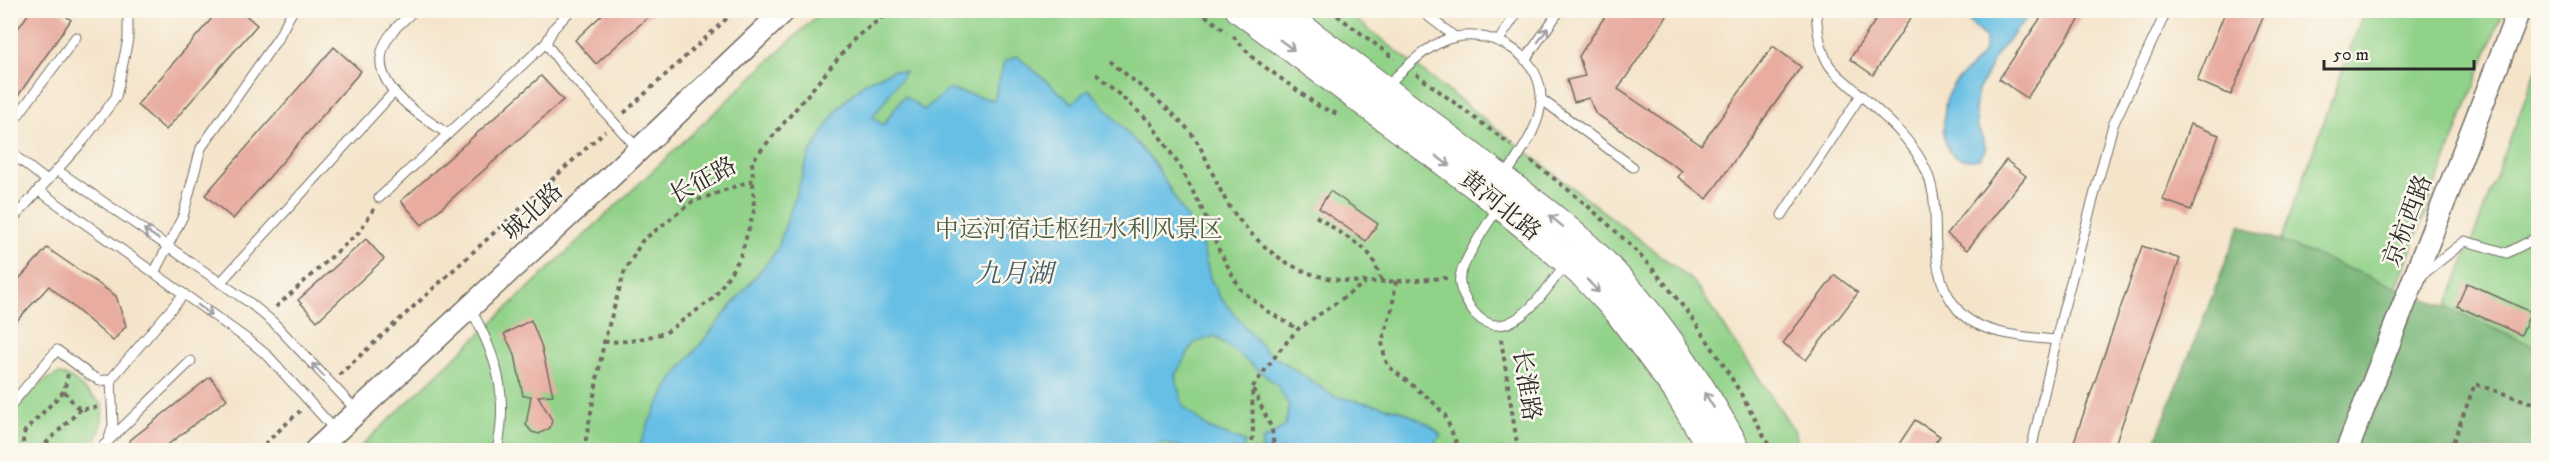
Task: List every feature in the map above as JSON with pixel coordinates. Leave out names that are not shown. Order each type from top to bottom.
[{"type":"main road","name":"黄河北路","points":[[1239,10],[1378,97]]},
{"type":"main road","name":"黄河北路","points":[[1279,10],[1378,97],[1498,193],[1567,260],[1617,311],[1638,338],[1676,390],[1712,450]]},
{"type":"main road","name":"黄河北路","points":[[1498,193],[1576,237],[1616,274],[1658,325],[1693,374],[1738,450]]},
{"type":"street","name":"城北路","points":[[316,450],[470,309],[785,10]]},
{"type":"street","name":"京杭西路","points":[[2347,450],[2519,10]]},
{"type":"lane","points":[[10,222],[84,141],[116,97],[128,39],[128,10]]},
{"type":"lane","points":[[154,273],[183,216],[201,148],[278,38],[293,10]]},
{"type":"lane","points":[[414,10],[393,30],[386,42],[382,65],[386,80],[393,93],[410,108],[448,134]]},
{"type":"lane","points":[[379,198],[546,43],[554,28],[571,10]]},
{"type":"lane","points":[[1420,10],[1455,37]]},
{"type":"lane","points":[[1499,40],[1519,10]]},
{"type":"lane","points":[[1525,60],[1560,10]]},
{"type":"lane","points":[[1816,10],[1818,35],[1828,65],[1901,133],[1922,163],[1935,196],[1935,250],[1940,280],[1959,311],[1977,323],[2010,335],[2056,340]]},
{"type":"lane","points":[[2031,450],[2056,340],[2113,125],[2167,10]]},
{"type":"lane","points":[[1378,97],[1427,50],[1455,37],[1499,40],[1520,53],[1535,73],[1541,99],[1532,134],[1498,193],[1488,223],[1460,277],[1465,300],[1479,319],[1499,325],[1516,320],[1531,308],[1567,260]]},
{"type":"lane","points":[[10,126],[76,38]]},
{"type":"lane","points":[[546,43],[561,64],[639,150]]},
{"type":"lane","points":[[220,283],[393,93]]},
{"type":"lane","points":[[1782,215],[1861,95]]},
{"type":"lane","points":[[1541,99],[1633,167]]},
{"type":"lane","points":[[10,152],[47,181]]},
{"type":"lane","points":[[57,170],[266,316],[357,412]]},
{"type":"lane","points":[[38,190],[260,350],[337,432]]},
{"type":"lane","points":[[2412,283],[2465,241],[2507,253],[2538,237]]},
{"type":"lane","points":[[10,406],[57,350],[101,381],[111,379],[184,294]]},
{"type":"lane","points":[[470,309],[486,337],[498,370],[503,409],[497,450]]},
{"type":"lane","points":[[99,450],[192,361]]},
{"type":"lane","points":[[107,442],[113,425],[111,379]]},
{"type":"path","points":[[330,383],[736,10]]},
{"type":"path","name":"长征路","points":[[584,450],[604,342],[624,273],[642,241],[692,202],[753,180],[752,161],[856,37],[892,10]]},
{"type":"path","points":[[1198,10],[1235,38],[1254,59],[1320,107],[1348,122]]},
{"type":"path","points":[[1110,61],[1194,137],[1209,171],[1236,217],[1278,259],[1318,278],[1366,283],[1460,277]]},
{"type":"path","points":[[1096,74],[1150,122],[1179,165],[1204,213],[1218,250],[1240,289],[1267,311],[1298,329]]},
{"type":"path","points":[[604,342],[631,341],[665,333],[714,298],[740,258],[754,211],[753,180]]},
{"type":"path","points":[[266,316],[359,232],[370,217],[379,198]]},
{"type":"path","points":[[1316,216],[1363,248],[1372,257],[1382,282]]},
{"type":"path","points":[[1396,281],[1392,309],[1382,342],[1385,359],[1389,367],[1431,400],[1445,416],[1459,450]]},
{"type":"path","points":[[1251,450],[1252,388],[1298,329],[1366,283]]},
{"type":"path","name":"长淮路","points":[[1499,325],[1518,450]]},
{"type":"path","points":[[73,363],[64,383],[64,391],[70,400],[81,408]]},
{"type":"path","points":[[2450,450],[2475,384],[2538,405]]},
{"type":"path","points":[[1252,388],[1272,429],[1274,450]]},
{"type":"path","points":[[25,449],[22,439],[25,431],[64,391]]},
{"type":"path","points":[[258,450],[310,402]]},
{"type":"path","points":[[39,450],[81,408],[112,405]]},
{"type":"path","points":[[1156,450],[1162,447],[1180,450]]},
{"type":"green space","name":"中运河宿迁枢纽水利风景区","points":[[823,10],[1345,11],[1694,282],[1794,430],[1800,450],[357,450]]},
{"type":"green space","points":[[2364,11],[2503,11],[2334,450],[2205,450]]},
{"type":"green space","points":[[2538,65],[2538,450],[2393,450],[2395,445]]},
{"type":"green space","points":[[2240,225],[2450,309],[2538,348],[2538,450],[2152,450]]},
{"type":"green space","points":[[60,374],[77,382],[102,403],[100,428],[90,450],[11,450],[10,424],[15,411],[39,385]]},
{"type":"water","points":[[1968,11],[2020,11],[2027,18],[1997,53],[1978,91],[1975,109],[1977,125],[1986,148],[1980,159],[1969,160],[1960,159],[1954,155],[1949,150],[1944,136],[1948,93],[1982,55],[1985,48],[1986,39],[1971,23]]},
{"type":"water","name":"九月湖","points":[[1017,56],[1072,103],[1089,89],[1155,164],[1202,244],[1210,278],[1220,297],[1266,351],[1334,396],[1400,410],[1428,424],[1441,435],[1429,450],[1261,450],[1263,440],[1285,426],[1289,406],[1277,385],[1215,336],[1194,343],[1175,375],[1183,406],[1208,428],[1245,442],[1243,450],[1198,450],[1160,443],[1145,450],[638,450],[650,420],[673,378],[777,250],[809,155],[838,108],[865,82],[894,70],[905,72],[873,117],[883,125],[904,96],[924,110],[948,89],[994,100],[1004,62]]},
{"type":"building","points":[[31,10],[58,10],[71,20],[10,107],[10,40]]},
{"type":"building","points":[[219,10],[240,10],[257,25],[166,130],[137,105]]},
{"type":"building","points":[[607,10],[656,10],[596,64],[575,40]]},
{"type":"building","points":[[1609,10],[1671,10],[1618,89],[1701,145],[1773,46],[1801,67],[1707,199],[1678,177],[1682,171],[1595,113],[1589,98],[1574,102],[1567,80],[1585,76],[1579,56]]},
{"type":"building","points":[[1882,10],[1916,10],[1873,75],[1850,59]]},
{"type":"building","points":[[2046,10],[2086,10],[2027,98],[1999,79]]},
{"type":"building","points":[[2226,10],[2266,10],[2231,95],[2197,81]]},
{"type":"building","points":[[334,47],[361,71],[233,219],[205,195]]},
{"type":"building","points":[[541,76],[563,100],[422,225],[401,201]]},
{"type":"building","points":[[2190,124],[2219,135],[2191,210],[2163,200]]},
{"type":"building","points":[[2006,160],[2026,176],[1967,250],[1947,234]]},
{"type":"building","points":[[1330,191],[1378,224],[1366,241],[1319,208]]},
{"type":"building","points":[[366,239],[384,259],[317,321],[298,300]]},
{"type":"building","points":[[2142,246],[2180,259],[2113,450],[2071,450]]},
{"type":"building","points":[[47,248],[116,296],[126,326],[113,341],[49,286],[10,328],[10,289]]},
{"type":"building","points":[[1835,275],[1858,293],[1806,360],[1783,343]]},
{"type":"building","points":[[2467,283],[2531,312],[2521,335],[2457,306]]},
{"type":"building","points":[[531,320],[541,345],[553,395],[538,396],[552,420],[550,428],[539,434],[532,432],[526,425],[531,396],[523,396],[515,355],[504,334]]},
{"type":"building","points":[[210,377],[227,399],[161,450],[136,450],[129,441]]},
{"type":"building","points":[[1915,420],[1940,436],[1930,450],[1895,450]]}]
